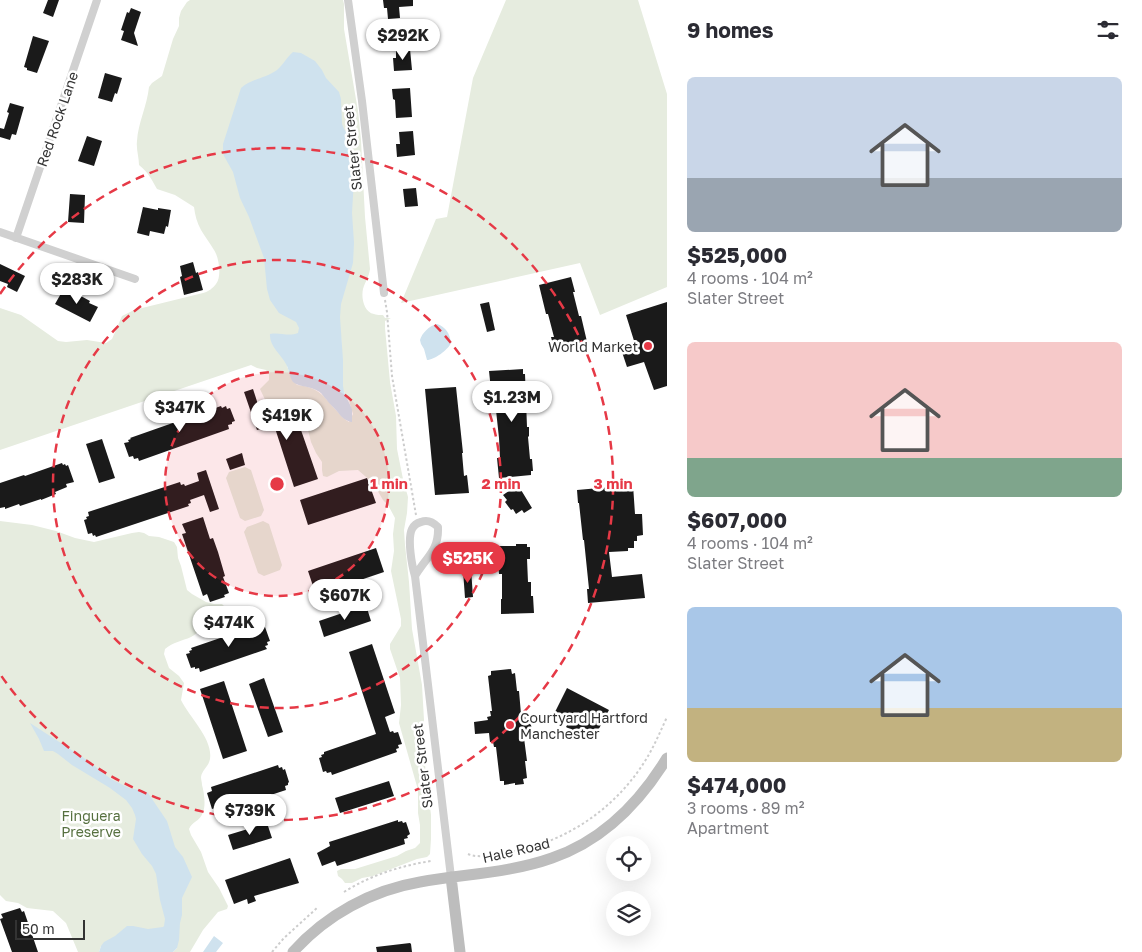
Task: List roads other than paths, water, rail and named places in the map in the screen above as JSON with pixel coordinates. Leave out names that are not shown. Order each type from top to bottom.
[{"type":"street","name":"Red Rock Lane","points":[[16,238],[97,0]]},
{"type":"street","name":"Slater Street","points":[[348,0],[362,101],[384,292]]},
{"type":"street","points":[[0,232],[135,279]]},
{"type":"street","name":"Slater Street","points":[[415,576],[422,564],[432,553],[439,535],[438,527],[432,521],[425,520],[412,527],[410,534],[411,563],[415,576],[460,952]]},
{"type":"street","name":"Hale Road","points":[[293,952],[326,921],[366,898],[409,884],[527,865],[570,850],[605,829],[626,812],[644,792],[667,758]]},
{"type":"water","points":[[293,52],[301,53],[315,61],[326,78],[339,92],[342,124],[350,136],[353,154],[353,263],[341,304],[340,317],[343,386],[352,409],[352,422],[343,418],[319,392],[293,382],[284,360],[271,342],[270,334],[294,334],[298,333],[299,328],[296,322],[279,313],[270,300],[264,258],[240,198],[233,172],[223,153],[223,144],[241,88],[277,70]]},
{"type":"water","points":[[437,324],[447,331],[451,343],[440,354],[427,360],[420,340],[426,330]]},
{"type":"water","points":[[30,723],[87,760],[111,779],[129,788],[148,793],[167,821],[175,847],[183,857],[192,877],[182,898],[179,940],[177,948],[173,952],[99,952],[104,942],[127,926],[148,929],[164,926],[165,919],[156,874],[133,839],[136,819],[132,808],[126,800],[53,751],[44,751]]},
{"type":"water","points":[[214,936],[223,943],[216,952],[203,952]]},
{"type":"place","name":"World Market","points":[[648,346]]},
{"type":"place","name":"Courtyard Hartford Manchester","points":[[510,725]]},
{"type":"park label","name":"Finguera Preserve","points":[[91,824]]}]
